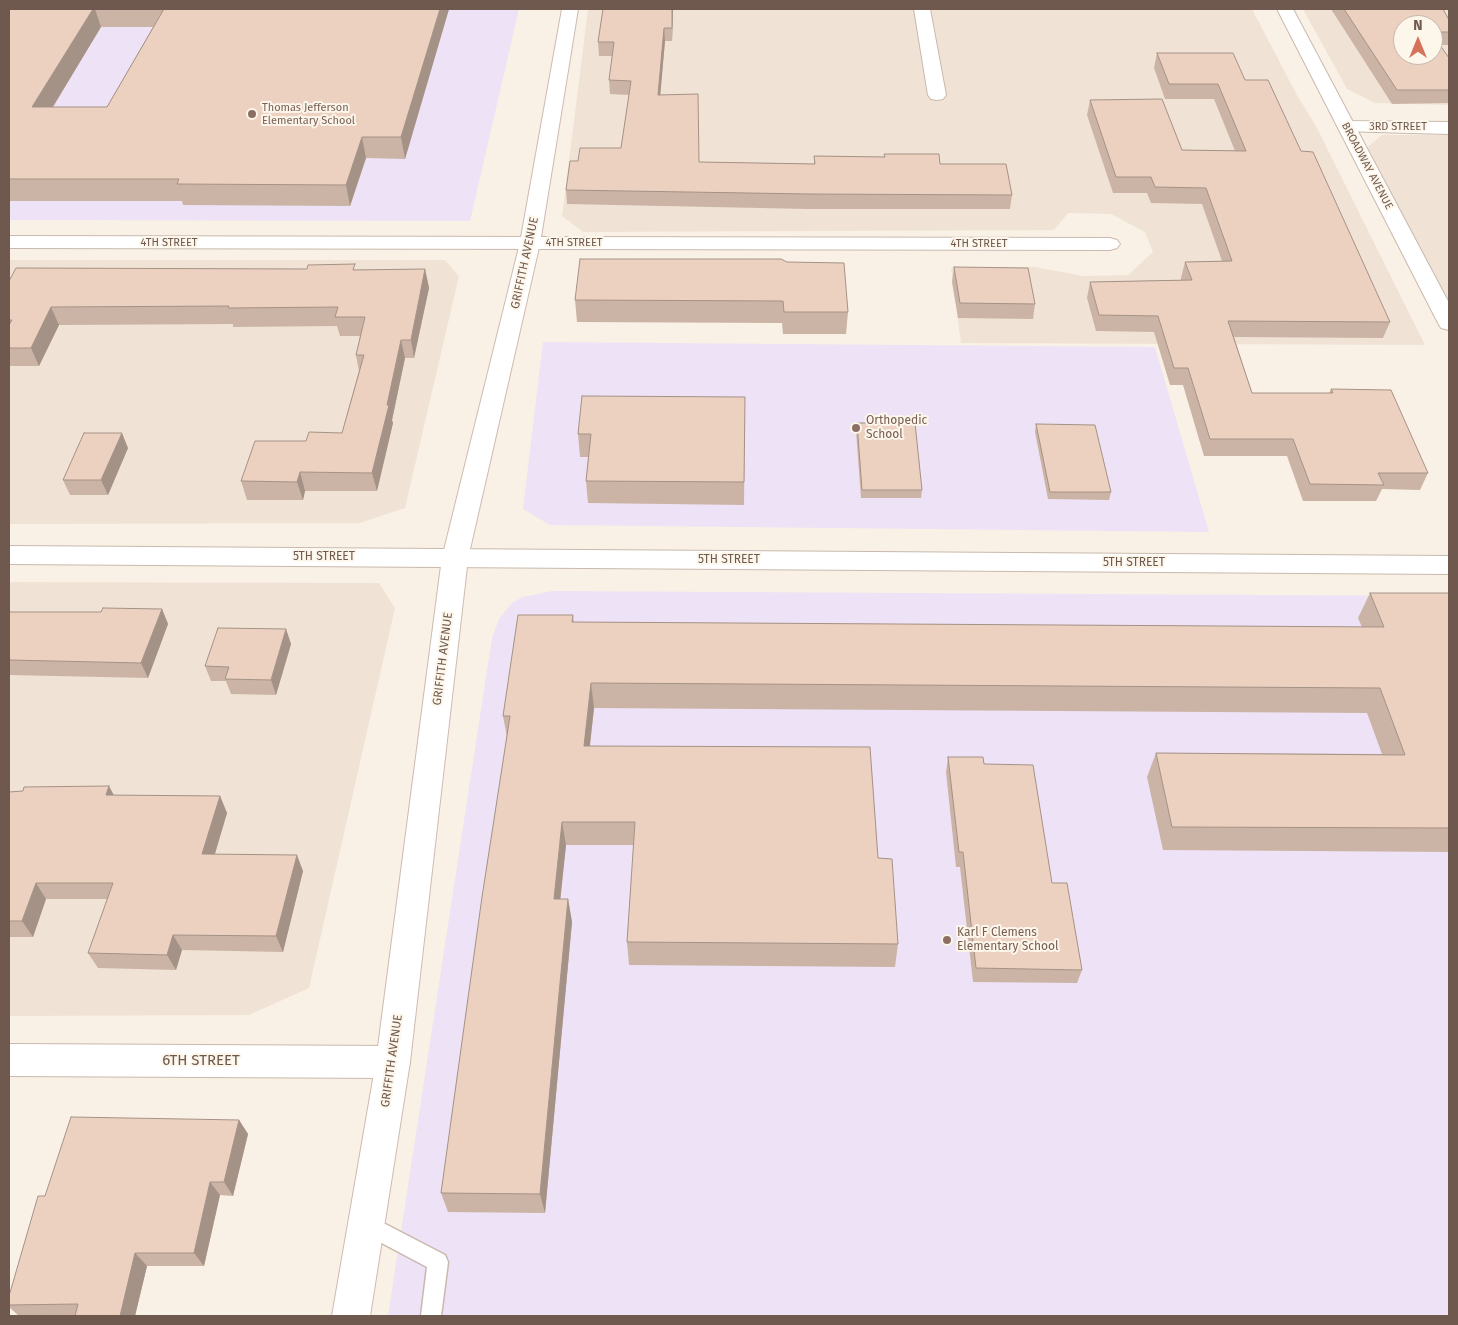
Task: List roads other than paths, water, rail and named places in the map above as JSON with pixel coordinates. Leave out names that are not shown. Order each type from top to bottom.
[{"type":"street","name":"GRIFFITH AVENUE","points":[[351,1316],[393,1062],[455,558],[530,243],[570,9]]},
{"type":"street","points":[[922,9],[937,95]]},
{"type":"street","name":"BROADWAY AVENUE","points":[[1285,9],[1449,323]]},
{"type":"street","name":"3RD STREET","points":[[1347,127],[1449,128]]},
{"type":"street","name":"4TH STREET","points":[[9,242],[1110,244]]},
{"type":"street","name":"5TH STREET","points":[[9,555],[1449,565]]},
{"type":"street","name":"6TH STREET","points":[[9,1060],[393,1062]]},
{"type":"lane","points":[[366,1224],[438,1262],[431,1316]]},
{"type":"place","name":"Thomas Jefferson Elementary School","points":[[252,114]]},
{"type":"place","name":"Orthopedic School","points":[[856,428]]},
{"type":"place","name":"Karl F Clemens Elementary School","points":[[947,940]]}]
